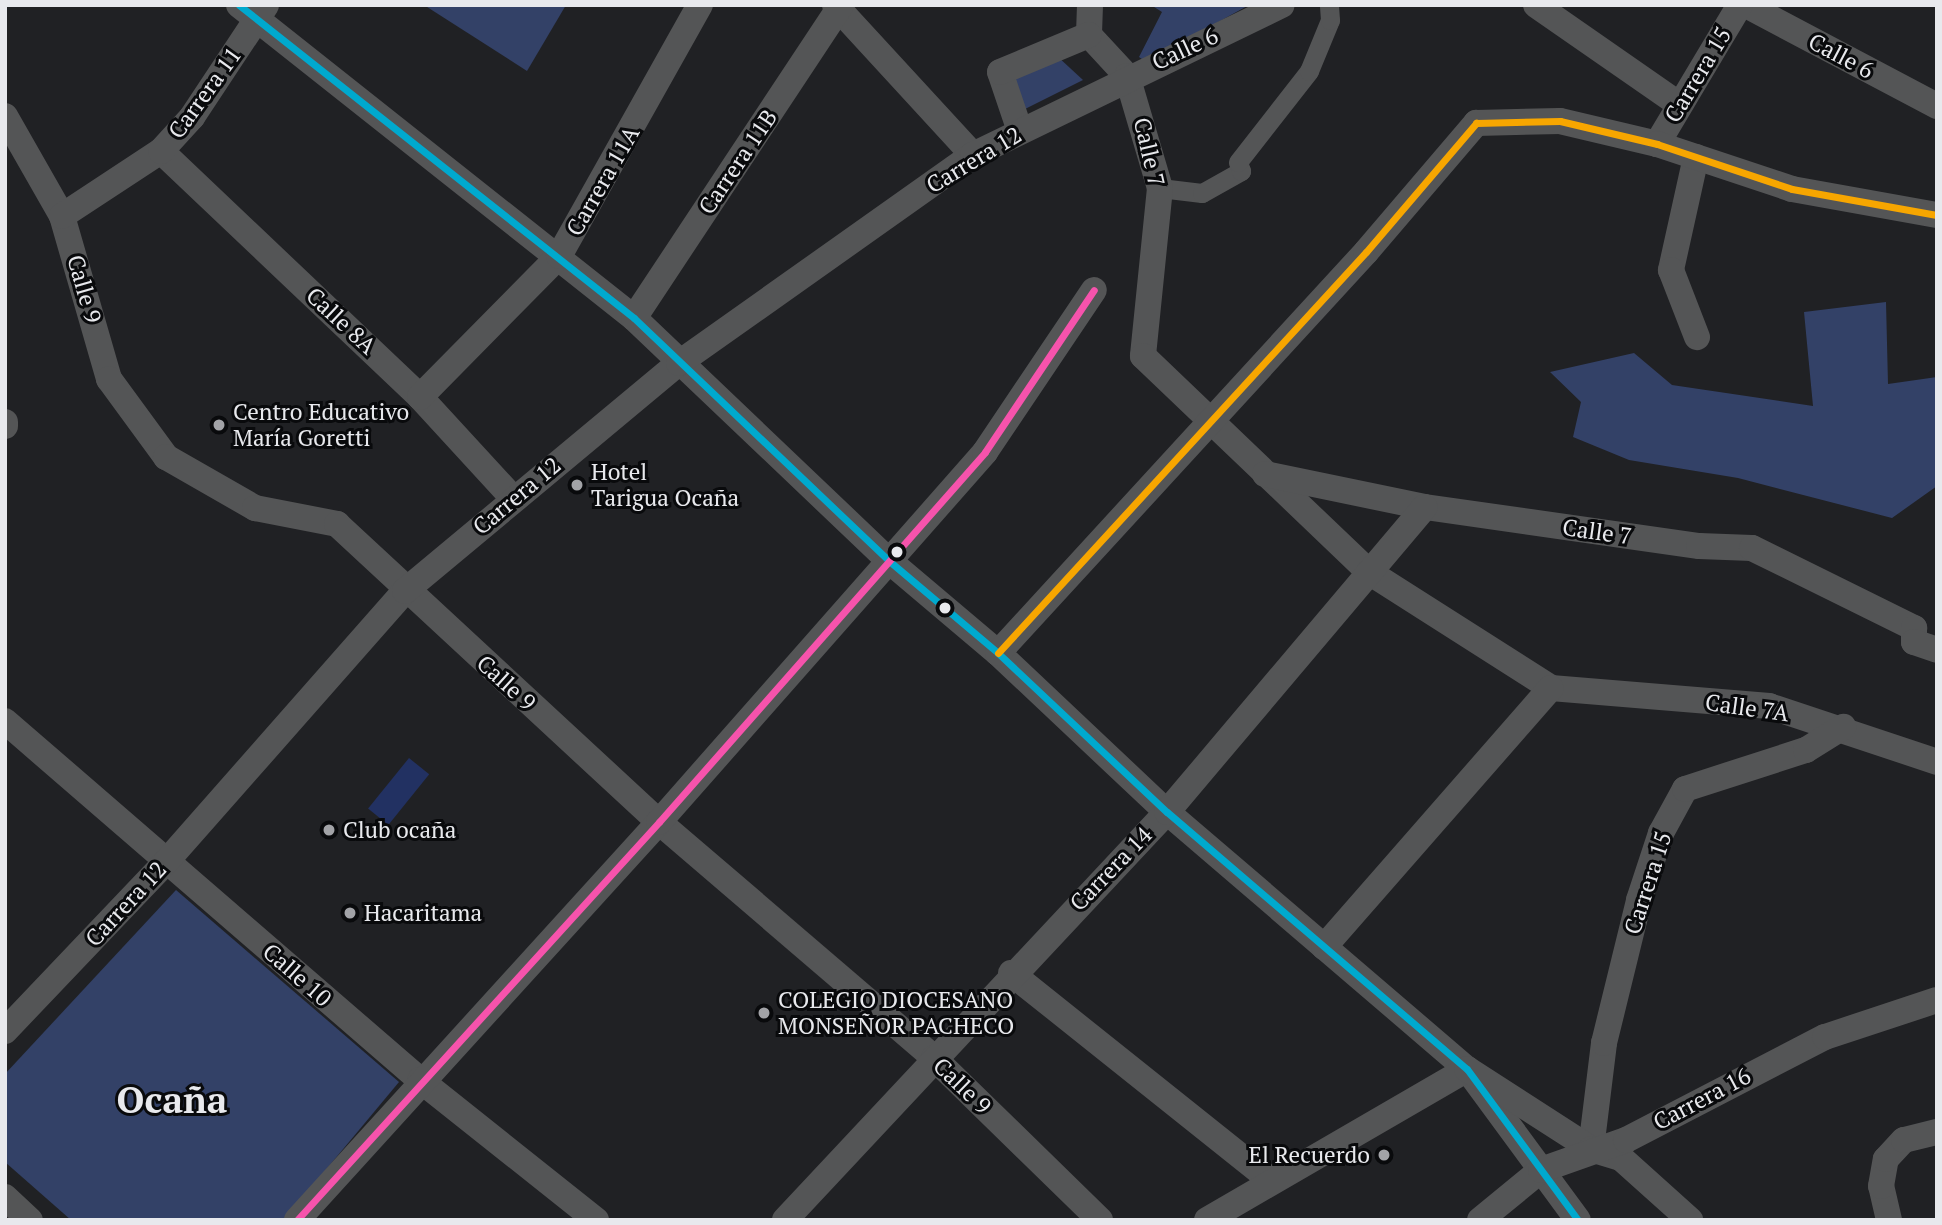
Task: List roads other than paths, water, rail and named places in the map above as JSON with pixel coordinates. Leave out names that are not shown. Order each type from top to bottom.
[{"type":"street","name":"Carrera 11A","points":[[420,397],[559,256],[700,5]]},
{"type":"street","points":[[1020,131],[1000,72],[1089,35],[1090,5]]},
{"type":"street","name":"Calle 6","points":[[1127,76],[1282,5]]},
{"type":"street","points":[[1160,188],[1202,193],[1241,171],[1238,162],[1309,71],[1330,20],[1329,5]]},
{"type":"street","points":[[1536,5],[1680,105]]},
{"type":"street","name":"Carrera 15","points":[[1657,144],[1740,5]]},
{"type":"street","name":"Calle 6","points":[[1746,5],[1937,106]]},
{"type":"street","points":[[838,7],[973,155]]},
{"type":"street","name":"Carrera 11B","points":[[634,318],[838,7]]},
{"type":"street","points":[[254,9],[634,318],[888,560],[998,653],[1167,812],[1467,1069],[1591,1149],[1621,1158],[1644,1174],[1690,1220]]},
{"type":"street","name":"Carrera 11","points":[[62,216],[161,151],[192,117],[254,9]]},
{"type":"street","name":"Calle 7","points":[[1089,35],[1127,76],[1160,188],[1143,356],[1265,474],[1371,569],[1551,688]]},
{"type":"street","name":"Carrera 12","points":[[5,1031],[166,862],[405,591],[513,498],[679,363],[973,155],[1127,76]]},
{"type":"street","name":"Calle 9","points":[[5,116],[62,216],[109,379],[135,422],[166,457],[255,508],[337,524],[405,591],[659,822],[934,1058],[1100,1220]]},
{"type":"street","points":[[998,653],[1476,123],[1560,121],[1657,144],[1792,189],[1937,215]]},
{"type":"street","name":"Calle 8A","points":[[161,151],[420,397],[513,498]]},
{"type":"street","points":[[1696,157],[1671,270],[1697,337]]},
{"type":"street","points":[[297,1220],[419,1080],[659,822],[985,452],[1094,290]]},
{"type":"street","name":"Calle 7","points":[[1265,474],[1425,507],[1699,546],[1752,548],[1914,628],[1914,642],[1937,650]]},
{"type":"street","name":"Carrera 14","points":[[785,1220],[1011,972],[1167,812],[1425,507]]},
{"type":"street","points":[[1324,947],[1551,688]]},
{"type":"street","name":"Calle 7A","points":[[1551,688],[1769,706],[1843,727],[1937,762]]},
{"type":"street","name":"Calle 10","points":[[5,721],[419,1080],[596,1220]]},
{"type":"street","name":"Carrera 15","points":[[1591,1149],[1604,1043],[1639,900],[1661,833],[1685,789],[1806,750],[1843,727]]},
{"type":"street","points":[[1011,972],[1272,1181]]},
{"type":"street","name":"Carrera 16","points":[[1480,1220],[1541,1170],[1591,1149],[1626,1140],[1825,1037],[1937,1000]]},
{"type":"street","points":[[1467,1069],[1578,1220]]},
{"type":"street","points":[[1207,1220],[1272,1181],[1420,1101],[1467,1069]]},
{"type":"street","points":[[1889,1220],[1881,1186],[1886,1159],[1904,1140],[1937,1132]]},
{"type":"street","points":[[5,1197],[30,1220]]},
{"type":"place","name":"Centro Educativo María Goretti","points":[[219,425]]},
{"type":"place","name":"Hotel Tarigua Ocaña","points":[[577,485]]},
{"type":"place","name":"Club ocaña","points":[[329,830]]},
{"type":"place","name":"Hacaritama","points":[[350,913]]},
{"type":"place","name":"COLEGIO DIOCESANO MONSEÑOR PACHECO","points":[[764,1013]]},
{"type":"place","name":"El Recuerdo","points":[[1384,1155]]},
{"type":"district","name":"Ocaña","points":[[172,1100]]}]
